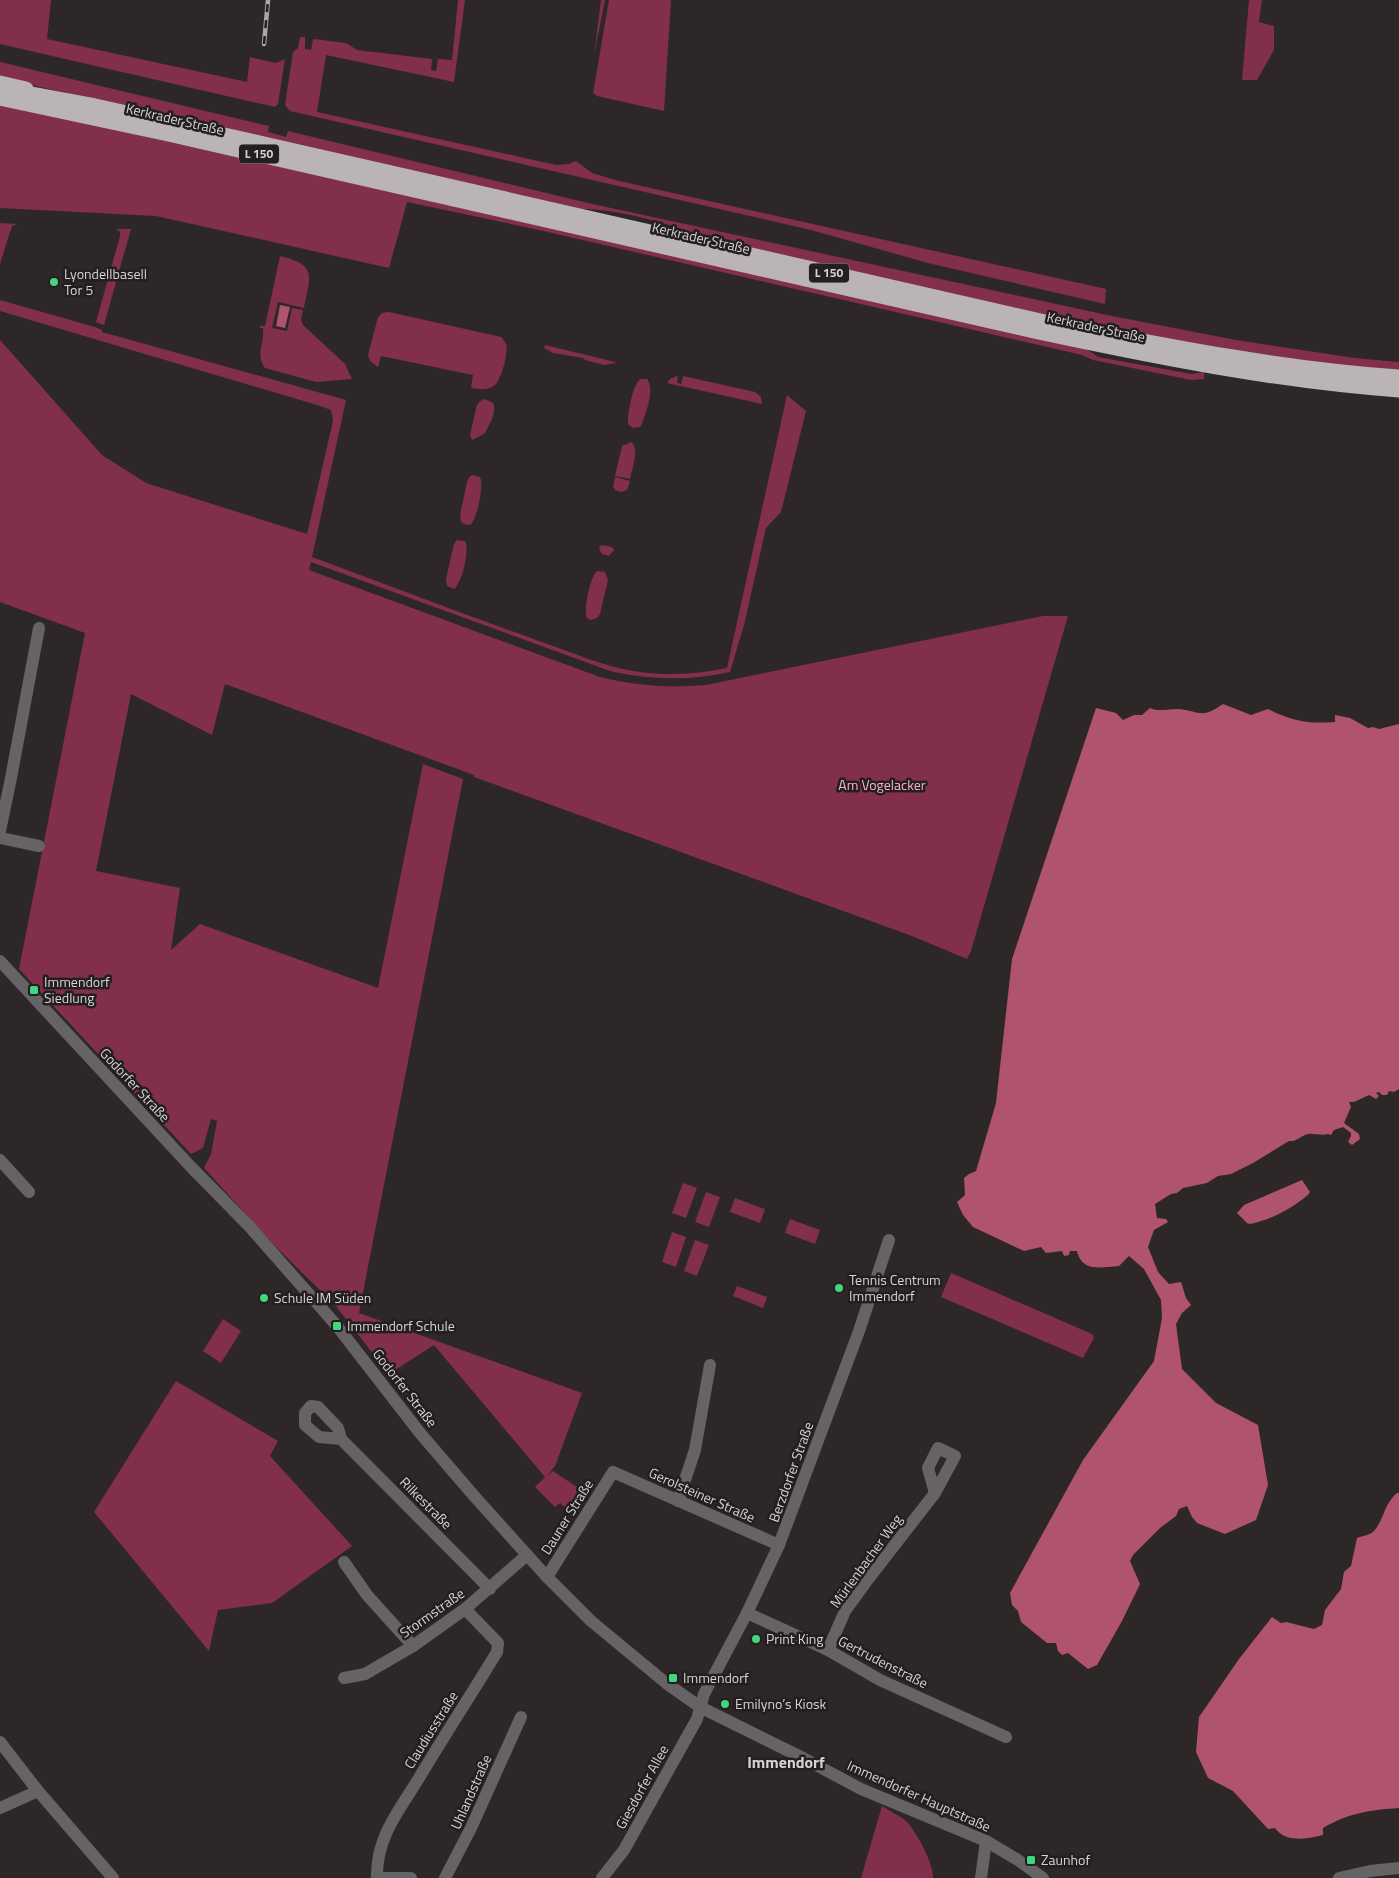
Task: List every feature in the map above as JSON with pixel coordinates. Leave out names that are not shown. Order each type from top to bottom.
[{"type":"highway","points":[[0,83],[91,105]]},
{"type":"highway","name":"Kerkrader Straße","points":[[0,88],[91,105],[1045,322],[1162,346],[1288,365],[1399,377]]},
{"type":"highway","name":"Kerkrader Straße","points":[[0,98],[168,134],[1034,331],[1161,358],[1288,379],[1399,390]]},
{"type":"street","points":[[0,830],[12,778],[39,628]]},
{"type":"street","points":[[0,838],[39,846]]},
{"type":"street","name":"Godorfer Straße","points":[[0,961],[262,1240],[337,1326],[420,1433],[547,1577],[591,1621],[666,1683],[700,1707]]},
{"type":"street","points":[[0,1160],[29,1192]]},
{"type":"street","name":"Berzdorfer Straße","points":[[700,1707],[704,1694],[747,1612],[779,1545],[859,1331],[889,1240]]},
{"type":"street","points":[[678,1501],[691,1467],[710,1366]]},
{"type":"street","name":"Rilkestraße","points":[[341,1438],[490,1589]]},
{"type":"street","name":"Gerolsteiner Straße","points":[[613,1472],[779,1545]]},
{"type":"street","name":"Dauner Straße","points":[[547,1577],[613,1472]]},
{"type":"street","name":"Mürlenbacher Weg","points":[[828,1650],[845,1611],[935,1493]]},
{"type":"street","name":"Stormstraße","points":[[344,1678],[365,1674],[412,1646],[465,1609],[527,1555]]},
{"type":"street","points":[[344,1562],[367,1595],[412,1646]]},
{"type":"street","name":"Claudiusstraße","points":[[377,1878],[376,1863],[378,1854],[392,1818],[408,1796],[497,1652],[498,1643],[465,1609]]},
{"type":"street","name":"Gertrudenstraße","points":[[747,1612],[828,1650],[880,1680],[1006,1737]]},
{"type":"street","name":"Immendorfer Hauptstraße","points":[[700,1707],[861,1789],[986,1841],[1018,1860],[1042,1878]]},
{"type":"street","name":"Giesdorfer Allee","points":[[602,1878],[624,1850],[697,1719],[700,1707]]},
{"type":"street","name":"Uhlandstraße","points":[[446,1878],[471,1828],[520,1717]]},
{"type":"street","points":[[0,1742],[38,1791],[113,1878]]},
{"type":"street","points":[[0,1808],[38,1791]]},
{"type":"street","points":[[981,1878],[986,1841]]},
{"type":"street","points":[[1339,1878],[1370,1871],[1399,1868]]},
{"type":"street","points":[[377,1878],[411,1878]]},
{"type":"green space","points":[[0,0],[51,0],[47,39],[247,82],[250,57],[276,63],[285,59],[278,104],[275,107],[0,44]]},
{"type":"green space","points":[[458,0],[465,0],[454,82],[326,55],[317,112],[556,165],[569,164],[576,161],[592,173],[619,181],[1106,289],[1105,304],[928,263],[811,230],[290,111],[285,105],[293,52],[298,48],[300,37],[305,37],[305,49],[311,50],[313,39],[346,43],[357,50],[432,59],[431,70],[436,71],[438,59],[452,60]]},
{"type":"green space","points":[[601,0],[605,0],[594,55]]},
{"type":"green space","points":[[609,0],[671,0],[664,111],[597,96],[593,93]]},
{"type":"green space","points":[[1249,0],[1262,0],[1259,22],[1274,26],[1274,50],[1257,80],[1242,80]]},
{"type":"green space","points":[[0,62],[269,126],[268,132],[286,137],[288,131],[588,203],[1107,315],[1236,340],[1355,358],[1399,362],[1399,371],[1324,364],[1235,351],[1080,322],[926,289],[696,235],[640,217],[594,209],[582,209],[0,78]]},
{"type":"green space","points":[[0,104],[1085,348],[1098,357],[1192,374],[1204,372],[1204,379],[1191,380],[1093,360],[1082,355],[539,230],[407,202],[389,268],[156,216],[0,208]]},
{"type":"green space","points":[[0,223],[17,224],[12,226],[0,264]]},
{"type":"green space","points":[[116,229],[131,229],[104,325],[96,322],[120,236],[120,232]]},
{"type":"green space","points":[[280,256],[300,263],[306,268],[309,279],[304,308],[278,302],[272,328],[287,331],[292,308],[303,310],[301,319],[303,325],[345,364],[352,379],[316,382],[265,368],[262,363],[260,353],[263,328],[260,328],[260,326],[265,326]]},
{"type":"green space","name":"Am Vogelacker","points":[[0,300],[95,327],[102,330],[102,332],[346,400],[312,557],[589,659],[640,672],[684,674],[727,668],[787,395],[806,411],[781,512],[766,528],[744,625],[730,672],[700,677],[655,678],[610,671],[311,562],[309,570],[600,677],[653,686],[706,685],[1043,616],[1068,616],[971,951],[967,959],[912,936],[474,777],[474,775],[225,684],[212,735],[131,694],[96,871],[180,888],[171,950],[200,924],[378,988],[423,764],[463,779],[359,1313],[582,1393],[555,1466],[547,1476],[553,1471],[586,1493],[569,1511],[560,1503],[555,1507],[535,1487],[545,1477],[434,1345],[389,1374],[335,1305],[272,1243],[204,1168],[211,1154],[217,1121],[211,1119],[203,1148],[191,1154],[19,969],[85,633],[0,602],[0,340],[102,455],[146,483],[307,534],[333,421],[331,410],[317,405],[0,311]]},
{"type":"green space","points":[[389,312],[501,337],[506,343],[507,348],[502,372],[495,385],[486,389],[471,388],[473,375],[381,356],[378,367],[370,361],[368,355],[378,317],[382,313]]},
{"type":"green space","points":[[545,345],[616,363],[604,365],[583,358],[553,353],[544,348]]},
{"type":"green space","points":[[678,376],[677,383],[681,384],[683,376],[755,392],[761,397],[762,404],[667,383],[670,379]]},
{"type":"green space","points":[[640,379],[647,379],[650,395],[642,424],[640,427],[633,428],[628,424],[628,414],[637,382]]},
{"type":"green space","points":[[485,399],[493,403],[493,415],[484,434],[472,440],[470,435],[477,405]]},
{"type":"green space","points":[[631,442],[634,445],[635,454],[630,479],[615,476],[622,446]]},
{"type":"green space","points":[[473,475],[480,477],[481,492],[475,517],[471,524],[467,525],[461,522],[460,515],[467,482],[469,477]]},
{"type":"green space","points":[[615,477],[630,481],[627,490],[621,492],[615,490],[613,486]]},
{"type":"green space","points":[[457,540],[465,541],[467,551],[460,580],[454,589],[447,586],[446,579],[454,544]]},
{"type":"green space","points":[[601,545],[612,547],[614,550],[609,556],[602,554],[599,549]]},
{"type":"green space","points":[[597,571],[605,572],[608,580],[600,614],[597,618],[591,620],[587,618],[586,614],[587,601],[594,574]]},
{"type":"green space","points":[[683,1183],[697,1188],[686,1218],[672,1213]]},
{"type":"green space","points":[[706,1192],[720,1197],[709,1227],[695,1222]]},
{"type":"green space","points":[[735,1198],[765,1209],[760,1223],[730,1212]]},
{"type":"green space","points":[[790,1219],[820,1230],[815,1244],[785,1233]]},
{"type":"green space","points":[[672,1232],[686,1237],[676,1267],[662,1262]]},
{"type":"green space","points":[[695,1240],[709,1245],[697,1276],[684,1271]]},
{"type":"green space","points":[[951,1273],[1092,1334],[1094,1338],[1083,1358],[941,1297]]},
{"type":"green space","points":[[737,1286],[767,1297],[763,1308],[733,1296]]},
{"type":"green space","points":[[223,1319],[241,1331],[221,1363],[203,1351]]},
{"type":"green space","points":[[176,1381],[278,1441],[270,1456],[352,1546],[272,1603],[218,1610],[209,1651],[94,1512]]},
{"type":"green space","points":[[882,1806],[906,1821],[910,1826],[928,1856],[933,1878],[861,1878]]},
{"type":"shaded area","points":[[280,305],[290,307],[285,328],[276,326]]},
{"type":"shaded area","points":[[1223,704],[1251,715],[1268,709],[1293,719],[1308,722],[1335,722],[1335,715],[1350,718],[1368,728],[1379,729],[1399,724],[1399,1089],[1394,1092],[1389,1091],[1387,1095],[1382,1095],[1379,1092],[1376,1093],[1379,1096],[1376,1099],[1369,1095],[1354,1102],[1349,1102],[1351,1107],[1344,1123],[1359,1134],[1360,1139],[1352,1145],[1348,1142],[1351,1133],[1343,1127],[1334,1130],[1331,1135],[1308,1134],[1294,1141],[1289,1141],[1231,1174],[1218,1176],[1207,1183],[1183,1188],[1155,1204],[1157,1218],[1166,1219],[1168,1222],[1154,1230],[1148,1247],[1158,1272],[1169,1284],[1181,1282],[1186,1298],[1191,1305],[1182,1313],[1176,1324],[1182,1369],[1216,1403],[1258,1425],[1268,1485],[1256,1520],[1225,1534],[1197,1523],[1187,1506],[1179,1509],[1176,1516],[1160,1528],[1133,1555],[1130,1561],[1140,1584],[1097,1665],[1088,1669],[1068,1653],[1062,1655],[1058,1651],[1056,1643],[1047,1643],[1021,1622],[1018,1611],[1012,1605],[1010,1593],[1083,1460],[1154,1361],[1162,1318],[1161,1300],[1144,1269],[1129,1256],[1119,1266],[1094,1267],[1083,1263],[1077,1251],[1070,1251],[1069,1255],[1064,1256],[1062,1251],[1046,1253],[1041,1247],[1024,1251],[973,1227],[963,1215],[957,1202],[965,1195],[964,1178],[976,1171],[996,1103],[1012,959],[1096,708],[1116,713],[1123,720],[1134,715],[1142,715],[1150,708],[1160,710],[1181,709],[1205,713]]},
{"type":"shaded area","points":[[1302,1180],[1310,1192],[1302,1200],[1281,1213],[1266,1220],[1250,1224],[1237,1213],[1244,1205]]},
{"type":"shaded area","points":[[1399,1493],[1399,1808],[1369,1811],[1351,1816],[1323,1828],[1323,1835],[1297,1839],[1291,1838],[1279,1833],[1275,1828],[1268,1829],[1233,1791],[1208,1778],[1196,1752],[1199,1717],[1239,1659],[1272,1617],[1281,1623],[1286,1622],[1314,1629],[1322,1625],[1325,1610],[1341,1589],[1344,1572],[1351,1566],[1357,1538],[1373,1532],[1377,1528],[1389,1503]]},
{"type":"railway","points":[[264,44],[268,0]]},
{"type":"place","name":"Lyondellbasell Tor 5","points":[[54,282]]},
{"type":"place","name":"Immendorf Siedlung","points":[[34,990]]},
{"type":"place","name":"Tennis Centrum Immendorf","points":[[839,1288]]},
{"type":"place","name":"Schule IM Süden","points":[[264,1298]]},
{"type":"place","name":"Immendorf Schule","points":[[337,1326]]},
{"type":"place","name":"Print King","points":[[756,1639]]},
{"type":"place","name":"Immendorf","points":[[673,1678]]},
{"type":"place","name":"Emilyno’s Kiosk","points":[[725,1704]]},
{"type":"place","name":"Zaunhof","points":[[1031,1860]]},
{"type":"district","name":"Immendorf","points":[[786,1762]]}]
